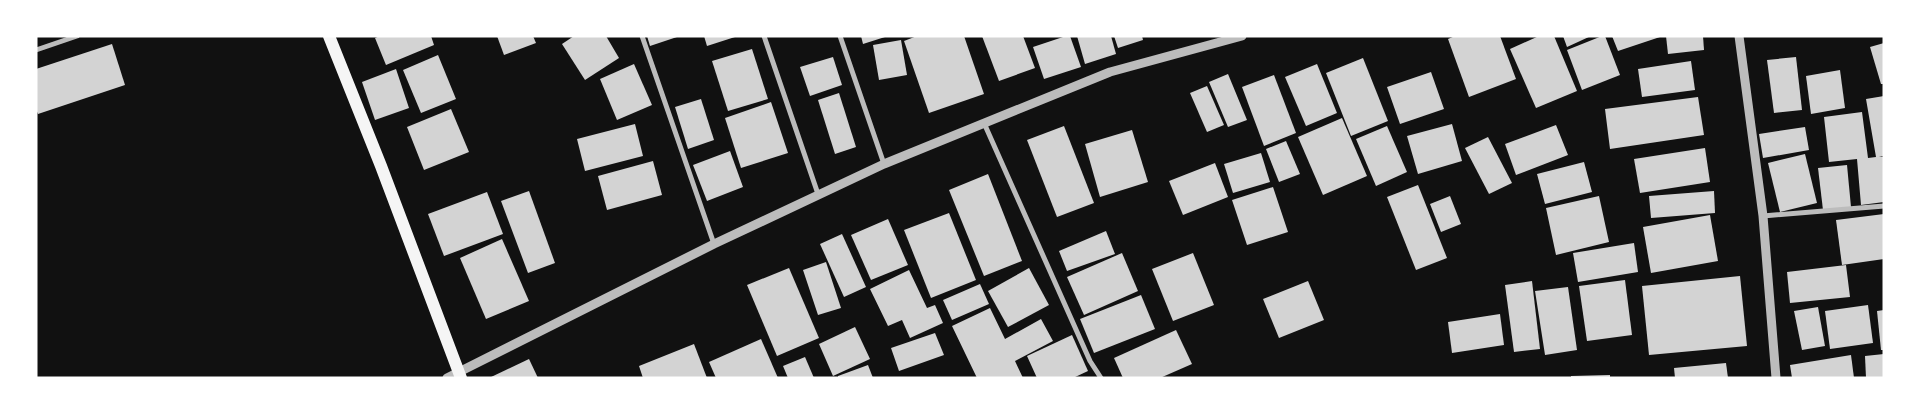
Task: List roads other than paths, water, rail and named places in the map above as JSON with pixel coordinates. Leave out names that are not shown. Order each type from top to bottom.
[{"type":"main road","points":[[329,36],[381,166],[455,376]]},
{"type":"street","points":[[36,50],[77,36]]},
{"type":"street","points":[[642,36],[714,244]]},
{"type":"street","points":[[764,36],[818,194]]},
{"type":"street","points":[[840,36],[884,164]]},
{"type":"street","points":[[455,376],[714,244],[884,164],[1110,72],[1242,36]]},
{"type":"street","points":[[1739,36],[1763,216],[1776,378]]},
{"type":"street","points":[[984,123],[1090,361],[1101,378]]},
{"type":"street","points":[[1763,216],[1884,206]]}]
